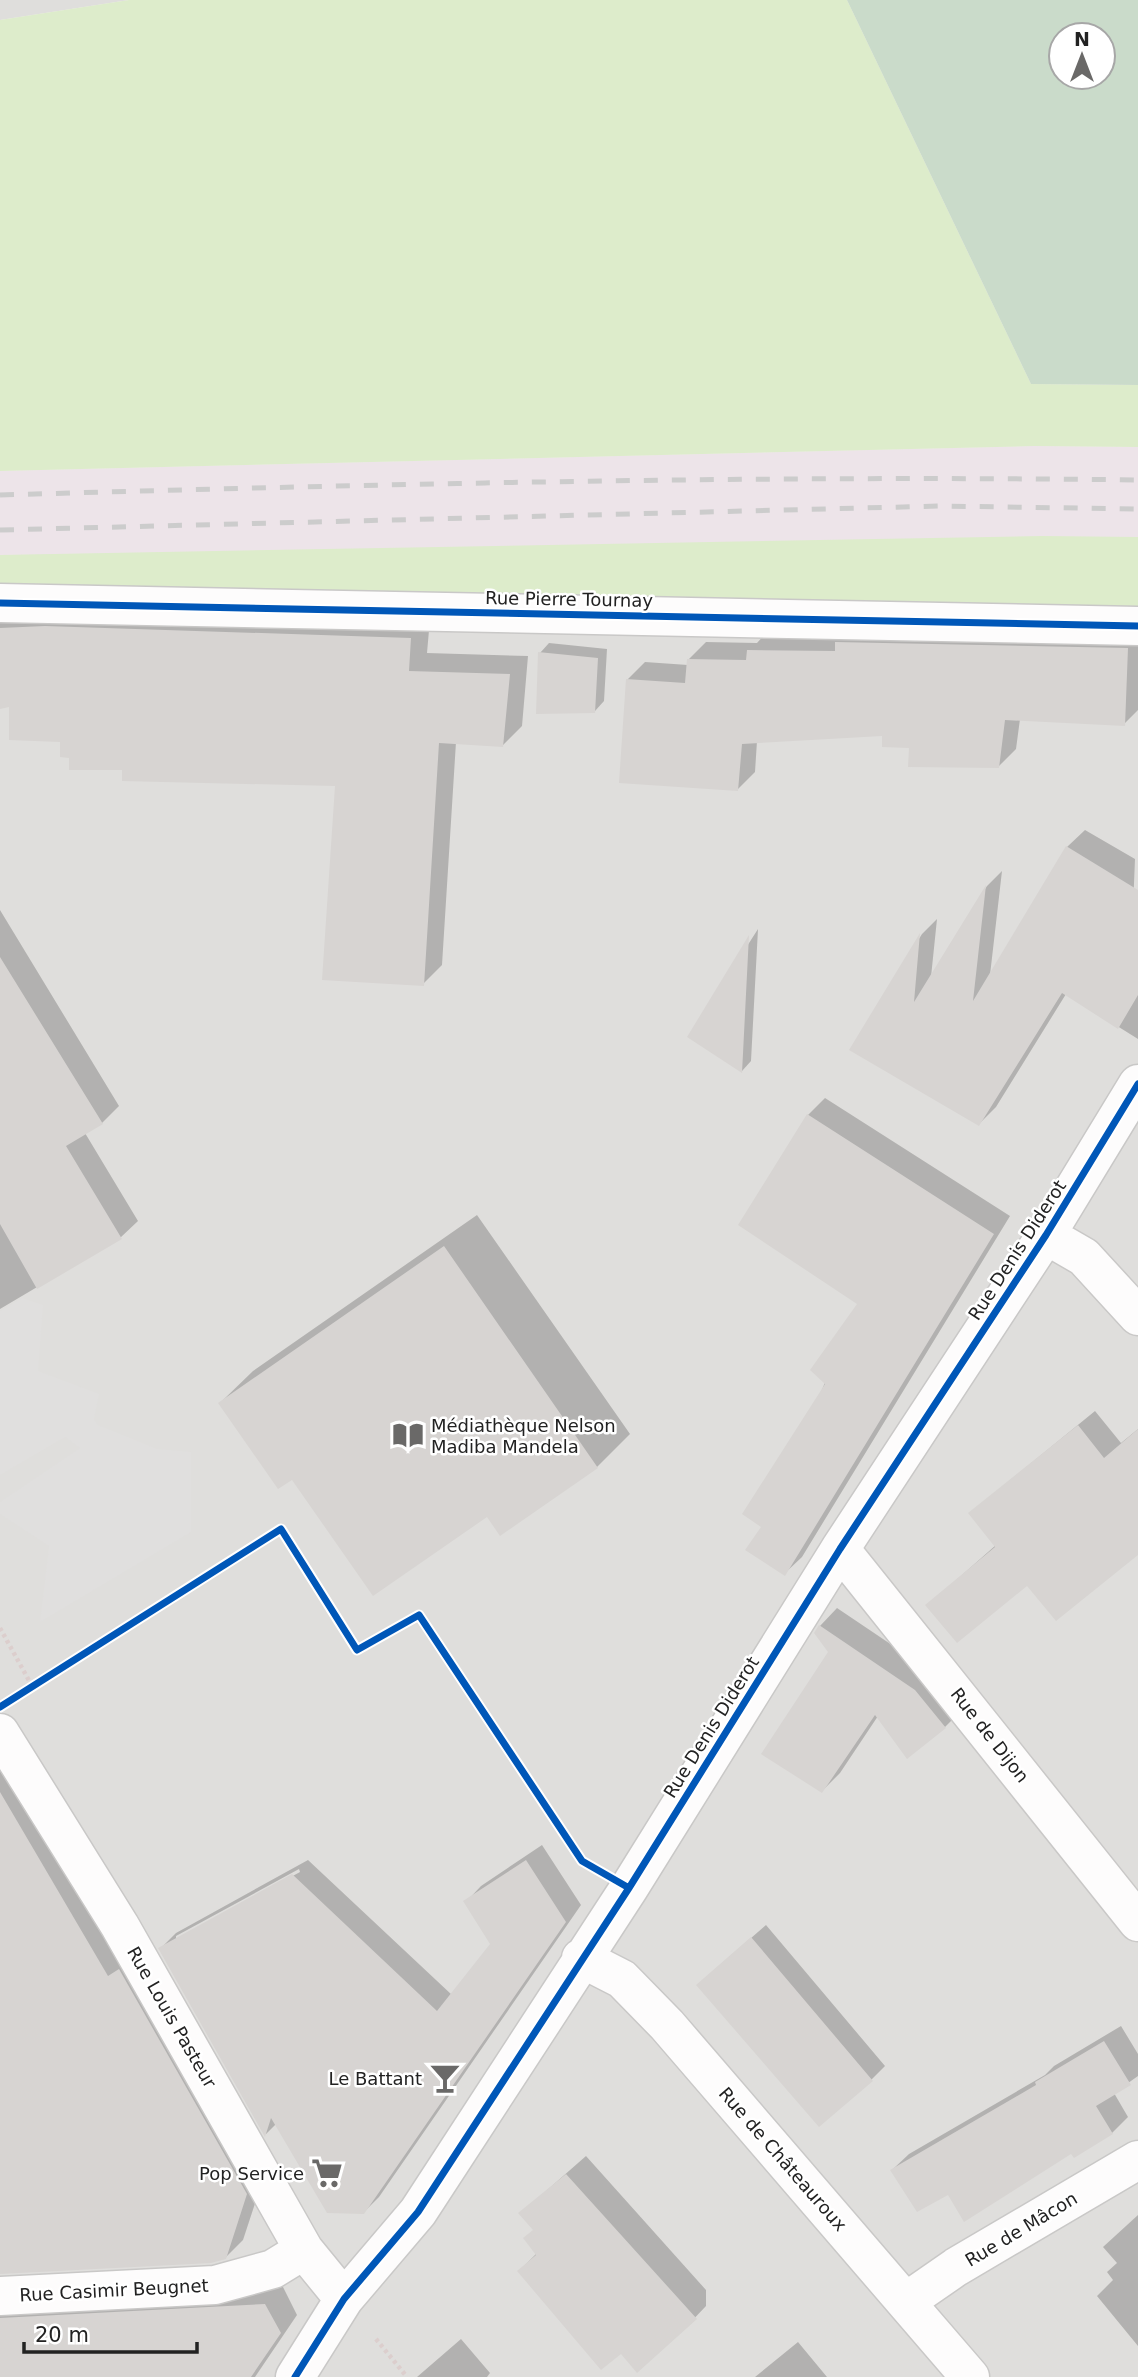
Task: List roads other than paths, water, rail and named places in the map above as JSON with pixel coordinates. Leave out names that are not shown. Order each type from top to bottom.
[{"type":"street","name":"Rue Pierre Tournay","points":[[0,603],[1138,626]]},
{"type":"street","name":"Rue Denis Diderot","points":[[295,2377],[344,2299],[418,2212],[629,1888],[840,1549],[1046,1235],[1138,1084]]},
{"type":"street","points":[[1046,1235],[1084,1256],[1138,1316]]},
{"type":"street","name":"Rue de Dijon","points":[[840,1549],[1138,1922]]},
{"type":"street","name":"Rue Louis Pasteur","points":[[0,1733],[120,1926],[304,2250],[344,2299]]},
{"type":"street","name":"Rue de Châteauroux","points":[[581,1958],[622,1979],[667,2025],[971,2377]]},
{"type":"street","name":"Rue de Mâcon","points":[[907,2301],[956,2267],[1138,2160]]},
{"type":"street","name":"Rue Casimir Beugnet","points":[[0,2296],[215,2285],[273,2269],[304,2250]]},
{"type":"railway","points":[[0,495],[569,481],[1138,480]]},
{"type":"railway","points":[[0,530],[940,506],[1138,509]]},
{"type":"place","name":"Médiathèque Nelson Madiba Mandela","points":[[408,1435]]},
{"type":"place","name":"Le Battant","points":[[445,2078]]},
{"type":"place","name":"Pop Service","points":[[327,2173]]}]
